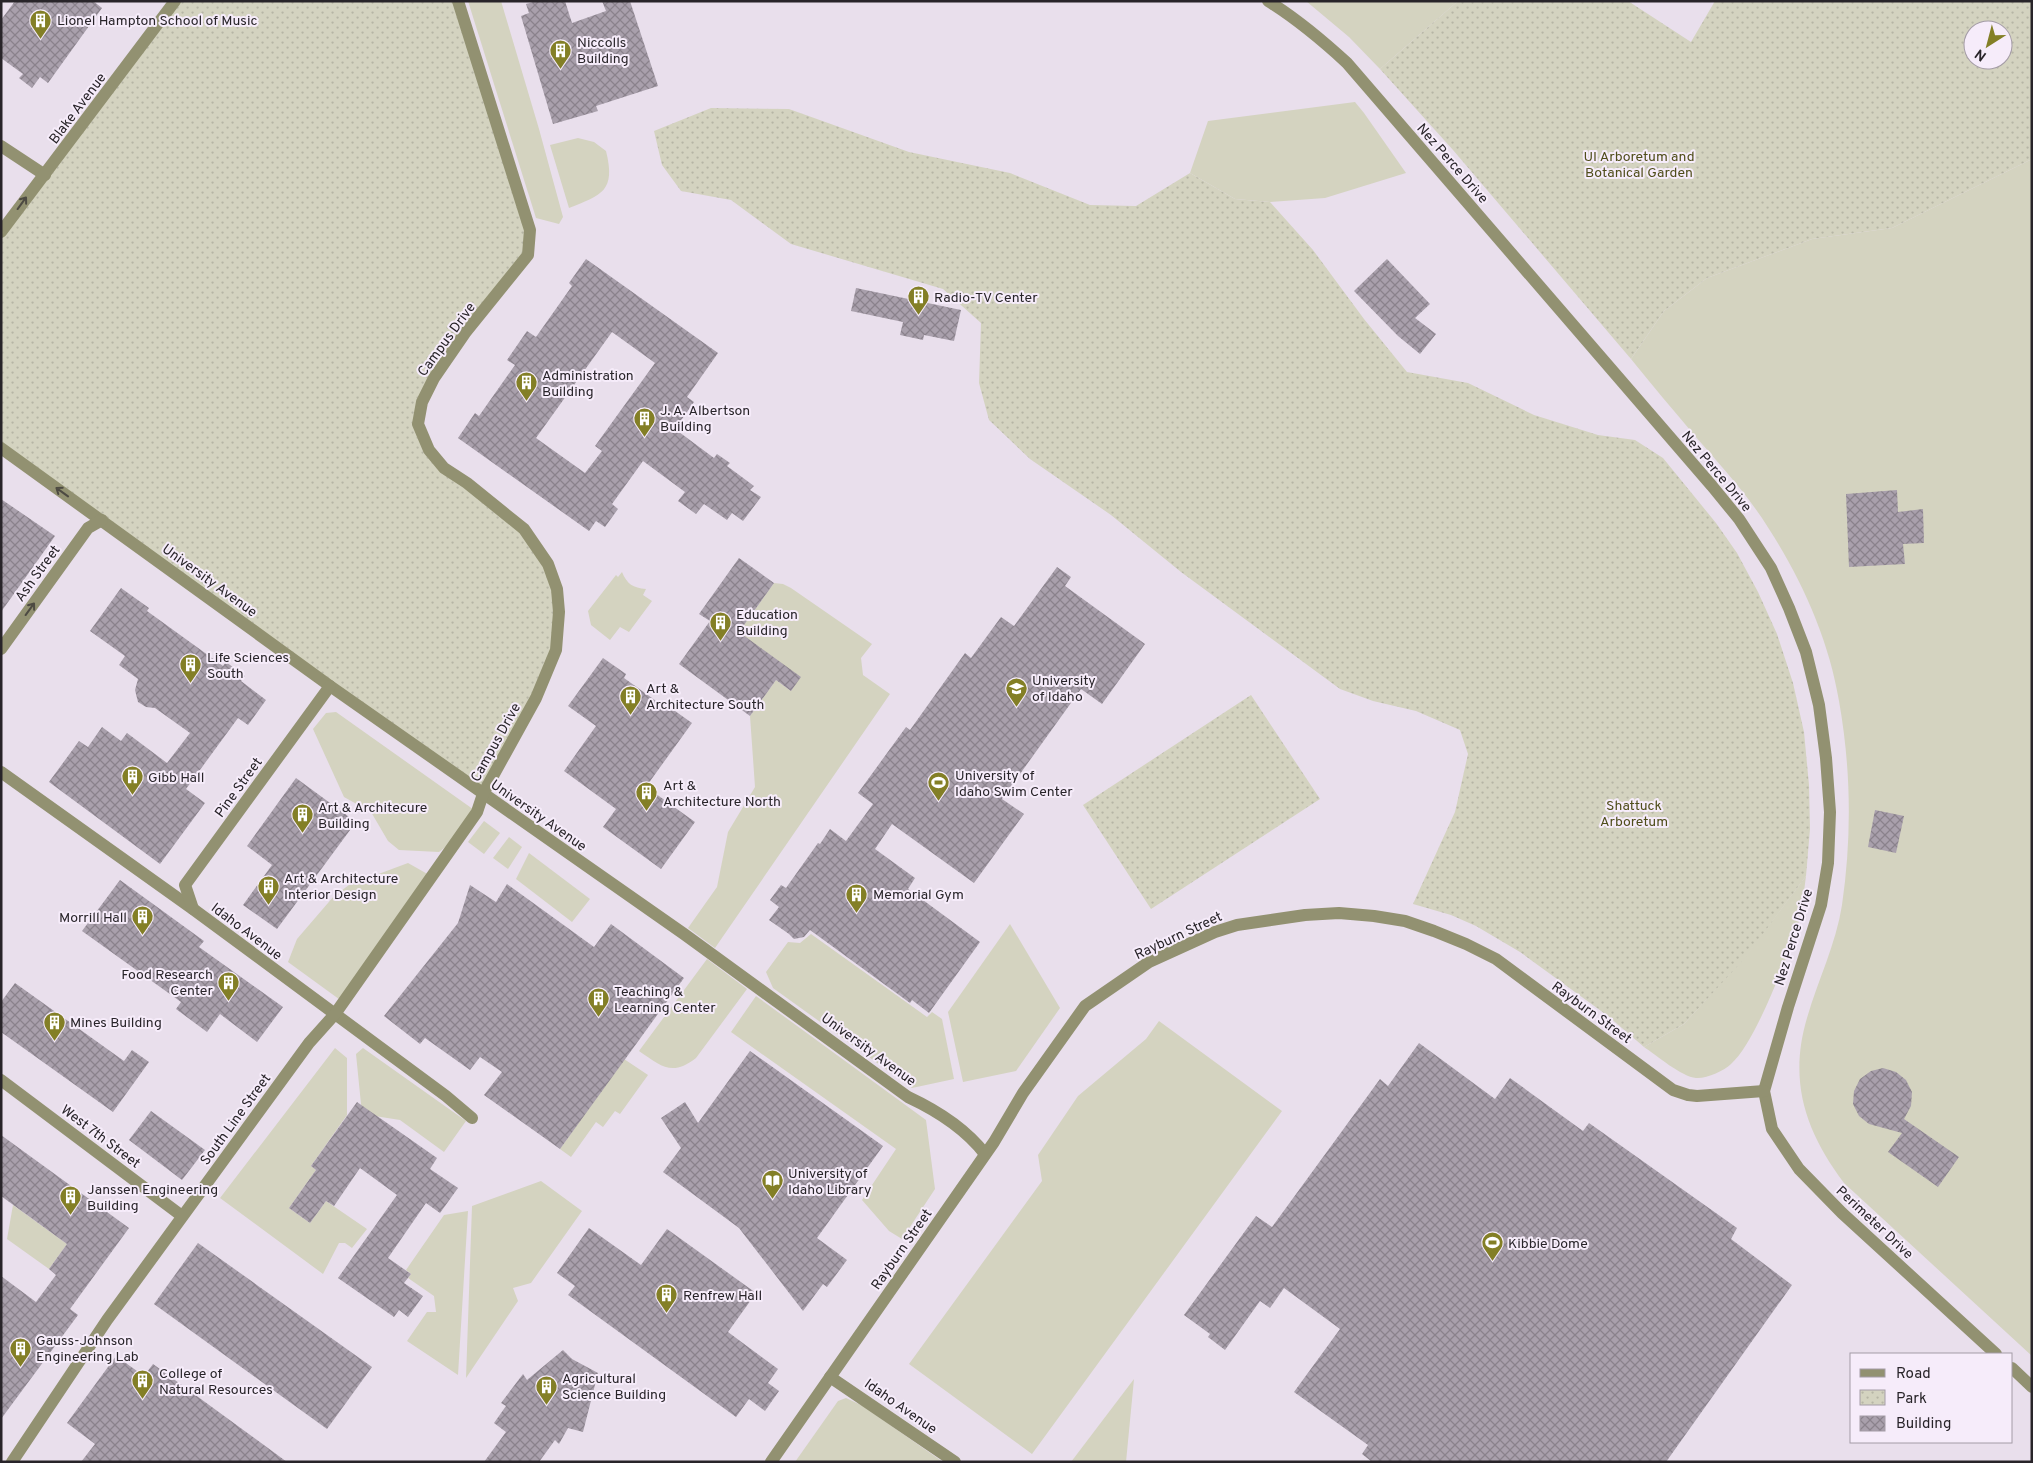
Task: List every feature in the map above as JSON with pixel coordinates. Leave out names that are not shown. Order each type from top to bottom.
[{"type":"street","name":"Blake Avenue","points":[[1,232],[175,1]]},
{"type":"street","name":"Campus Drive","points":[[458,1],[530,230],[528,255],[466,333],[434,378],[422,402],[418,424],[429,450],[444,468],[467,483],[524,529],[548,564],[557,589],[559,612],[556,650],[536,698],[483,794]]},
{"type":"street","name":"Nez Perce Drive","points":[[1268,1],[1292,16],[1347,63],[1712,486],[1739,519],[1771,568],[1806,652],[1817,696],[1826,758],[1830,812],[1828,863],[1821,905],[1788,1007],[1764,1091]]},
{"type":"street","points":[[1,146],[45,175]]},
{"type":"street","name":"University Avenue","points":[[1,448],[330,686],[684,934],[908,1097],[934,1109],[974,1140],[985,1154]]},
{"type":"street","name":"Ash Street","points":[[1,649],[88,528],[102,520]]},
{"type":"street","name":"Pine Street","points":[[193,909],[185,885],[330,686]]},
{"type":"street","name":"Idaho Avenue","points":[[1,772],[193,909],[446,1096],[472,1118]]},
{"type":"street","name":"South Line Street","points":[[12,1462],[107,1320],[309,1043],[335,1014],[477,812],[483,794]]},
{"type":"street","name":"Rayburn Street","points":[[771,1462],[985,1154],[1024,1093],[1085,1006],[1149,962],[1215,932],[1237,925],[1305,914],[1338,913],[1406,921],[1466,944],[1496,959],[1665,1084],[1680,1093],[1697,1096],[1764,1091]]},
{"type":"street","name":"West 7th Street","points":[[1,1080],[182,1216]]},
{"type":"street","name":"Perimeter Drive","points":[[1764,1091],[1772,1129],[1800,1169],[1842,1213],[1995,1353]]},
{"type":"street","points":[[2013,1369],[2032,1387]]},
{"type":"street","name":"Idaho Avenue","points":[[830,1377],[955,1462]]},
{"type":"green space","points":[[175,1],[458,1],[530,230],[528,255],[434,378],[418,424],[429,450],[524,529],[557,589],[556,650],[483,794],[1,448],[1,232]]},
{"type":"green space","points":[[468,1],[501,1],[563,217],[559,224],[536,218]]},
{"type":"green space","points":[[1306,1],[1458,1],[1380,69],[1349,37]]},
{"type":"green space","name":"UI Arboretum and Botanical Garden","points":[[1458,1],[1628,1],[1691,42],[1715,1],[2032,1],[2032,159],[1892,228],[1812,239],[1707,278],[1664,311],[1631,359],[1453,150],[1380,69]]},
{"type":"green space","points":[[1355,102],[1406,173],[1325,198],[1270,202],[1235,199],[1190,173],[1208,121]]},
{"type":"green space","name":"Shattuck Arboretum","points":[[711,108],[789,109],[909,152],[1010,173],[1090,205],[1136,206],[1190,173],[1235,199],[1270,202],[1313,250],[1364,319],[1407,372],[1468,383],[1534,415],[1598,435],[1635,440],[1663,458],[1716,523],[1737,553],[1758,592],[1777,634],[1793,683],[1804,732],[1809,785],[1810,829],[1806,876],[1745,958],[1684,1024],[1644,1047],[1608,1016],[1520,952],[1476,926],[1451,915],[1413,904],[1455,812],[1468,754],[1460,730],[1416,711],[1373,701],[1340,689],[1181,572],[1111,515],[1030,459],[989,420],[979,383],[981,323],[943,289],[791,244],[731,200],[681,191],[662,165],[654,131]]},
{"type":"green space","points":[[578,138],[594,142],[606,151],[609,175],[604,190],[598,195],[569,208],[550,145]]},
{"type":"green space","points":[[2032,159],[2032,1356],[1844,1183],[1820,1145],[1811,1125],[1800,1085],[1799,1064],[1807,1018],[1831,948],[1842,905],[1849,828],[1846,752],[1834,678],[1813,611],[1769,529],[1734,481],[1631,359],[1664,311],[1707,278],[1812,239],[1892,228]]},
{"type":"green space","points":[[622,572],[631,585],[646,589],[643,595],[652,601],[629,632],[620,627],[610,640],[591,625],[588,611],[616,575],[618,577]]},
{"type":"green space","points":[[774,583],[783,584],[791,588],[872,644],[861,658],[863,675],[890,694],[715,948],[688,928],[717,887],[728,832],[755,787],[750,716],[776,680],[791,691],[800,677],[736,636]]},
{"type":"green space","points":[[1251,695],[1320,799],[1151,909],[1083,805]]},
{"type":"green space","points":[[336,712],[477,812],[461,835],[439,852],[399,850],[388,841],[371,812],[344,797],[313,729],[326,713]]},
{"type":"green space","points":[[484,821],[500,833],[484,854],[468,842]]},
{"type":"green space","points":[[509,837],[522,847],[508,869],[493,858]]},
{"type":"green space","points":[[529,853],[590,899],[572,922],[516,879]]},
{"type":"green space","points":[[408,863],[431,876],[343,1002],[288,962],[297,939],[334,896],[349,885]]},
{"type":"green space","points":[[1806,876],[1799,921],[1787,955],[1761,1018],[1741,1053],[1731,1064],[1715,1074],[1705,1077],[1690,1077],[1644,1047],[1684,1024],[1745,957]]},
{"type":"green space","points":[[1010,924],[1060,1008],[1016,1071],[963,1082],[948,1012]]},
{"type":"green space","points":[[811,934],[927,1017],[932,1012],[942,1019],[954,1079],[912,1088],[773,988],[766,972],[788,942],[800,943]]},
{"type":"green space","points":[[707,959],[747,989],[696,1058],[680,1067],[673,1068],[660,1065],[639,1051]]},
{"type":"green space","points":[[756,996],[926,1120],[935,1189],[902,1239],[889,1231],[862,1200],[896,1149],[731,1032]]},
{"type":"green space","points":[[1159,1021],[1282,1111],[1032,1454],[909,1364],[1042,1181],[1038,1155],[1078,1096],[1146,1039]]},
{"type":"green space","points":[[335,1048],[347,1058],[347,1115],[311,1166],[316,1170],[289,1208],[310,1223],[326,1201],[367,1229],[352,1248],[345,1243],[339,1243],[323,1274],[220,1198]]},
{"type":"green space","points":[[363,1048],[466,1121],[444,1152],[400,1120],[362,1114],[356,1054]]},
{"type":"green space","points":[[624,1059],[648,1075],[620,1114],[615,1111],[603,1127],[596,1122],[571,1157],[560,1149]]},
{"type":"green space","points":[[541,1181],[582,1211],[531,1283],[513,1288],[518,1301],[466,1378],[472,1206]]},
{"type":"green space","points":[[13,1205],[67,1244],[49,1269],[7,1239]]},
{"type":"green space","points":[[468,1211],[458,1375],[407,1341],[427,1312],[436,1312],[434,1296],[408,1278],[411,1274],[406,1270],[444,1215]]},
{"type":"green space","points":[[1134,1379],[1126,1462],[1071,1462]]},
{"type":"green space","points":[[846,1398],[863,1406],[943,1462],[795,1462],[838,1401]]},
{"type":"building","name":"Lionel Hampton School of Music","points":[[15,1],[93,1],[102,8],[48,83],[40,77],[32,88],[19,78],[23,74],[1,58],[1,20]]},
{"type":"building","points":[[537,1],[565,1],[572,23],[606,11],[602,1],[630,1],[658,86],[596,106],[598,111],[553,124],[521,16],[529,13],[526,4]]},
{"type":"building","name":"Administration Building","points":[[586,259],[718,353],[687,397],[694,402],[675,429],[714,458],[717,454],[730,463],[727,466],[754,486],[750,490],[761,497],[743,521],[732,513],[727,520],[704,504],[696,514],[678,501],[685,492],[643,461],[612,504],[618,509],[605,527],[596,521],[589,531],[458,438],[475,413],[479,416],[515,365],[507,360],[527,331],[536,337],[572,286],[569,283]],"holes":[[[612,332],[655,363],[595,446],[602,451],[585,473],[536,438]]]},
{"type":"building","points":[[1387,259],[1430,304],[1415,318],[1436,334],[1420,354],[1398,336],[1354,291]]},
{"type":"building","name":"Radio-TV Center","points":[[856,288],[961,310],[954,341],[924,335],[923,340],[900,335],[903,322],[851,311]]},
{"type":"building","points":[[1897,490],[1898,512],[1923,509],[1924,543],[1903,544],[1905,564],[1849,567],[1846,494]]},
{"type":"building","points":[[1,499],[55,536],[1,612]]},
{"type":"building","name":"Education Building","points":[[739,558],[774,583],[739,632],[801,677],[791,691],[776,680],[750,716],[679,664],[710,621],[699,614]]},
{"type":"building","points":[[1057,567],[1071,577],[1065,586],[1145,644],[1102,704],[1081,689],[1002,799],[1024,814],[974,883],[892,824],[875,849],[915,878],[908,889],[980,942],[929,1013],[912,1000],[910,1003],[810,930],[804,937],[794,939],[769,920],[779,907],[770,900],[781,885],[786,888],[830,829],[846,841],[873,804],[858,793],[906,727],[910,730],[965,653],[971,658],[1001,617],[1014,626]]},
{"type":"building","points":[[121,588],[149,608],[147,611],[223,666],[226,662],[245,676],[241,681],[266,700],[248,725],[238,718],[186,789],[205,803],[160,864],[49,782],[79,741],[88,747],[102,727],[121,741],[127,733],[167,763],[190,733],[155,708],[146,707],[138,702],[135,690],[138,679],[119,665],[125,656],[90,631]]},
{"type":"building","points":[[603,658],[626,674],[624,678],[666,708],[668,706],[692,723],[648,784],[654,788],[652,791],[695,822],[661,869],[603,827],[616,809],[564,771],[596,726],[568,706]]},
{"type":"building","name":"Art & Architecure Building","points":[[296,778],[356,822],[277,929],[243,905],[272,865],[247,846]]},
{"type":"building","points":[[1875,810],[1904,816],[1896,853],[1868,847]]},
{"type":"building","points":[[120,880],[204,941],[199,947],[283,1007],[257,1042],[220,1014],[207,1032],[176,1009],[181,1002],[82,931]]},
{"type":"building","points":[[507,884],[594,947],[611,924],[684,978],[560,1149],[484,1095],[502,1072],[480,1057],[470,1070],[425,1038],[420,1044],[384,1016],[458,923],[470,885],[496,902]]},
{"type":"building","name":"Mines Building","points":[[15,983],[124,1061],[132,1050],[149,1062],[113,1112],[1,1032],[1,1002]]},
{"type":"building","name":"Kibbie Dome","points":[[1419,1043],[1495,1099],[1510,1078],[1583,1131],[1589,1123],[1737,1228],[1731,1239],[1792,1285],[1666,1462],[1372,1462],[1362,1454],[1368,1445],[1294,1392],[1340,1329],[1284,1288],[1270,1308],[1260,1301],[1225,1350],[1208,1337],[1210,1334],[1184,1315],[1256,1216],[1272,1227],[1380,1079],[1388,1086]]},
{"type":"building","name":"University of Idaho Library","points":[[750,1051],[883,1146],[817,1238],[847,1260],[827,1287],[823,1284],[803,1311],[739,1228],[663,1172],[681,1148],[661,1118],[685,1102],[698,1123]]},
{"type":"building","points":[[1883,1068],[1896,1072],[1906,1080],[1912,1092],[1911,1106],[1904,1119],[1959,1157],[1938,1187],[1888,1152],[1902,1133],[1869,1124],[1859,1116],[1853,1104],[1854,1091],[1860,1079],[1871,1071]]},
{"type":"building","points":[[357,1102],[437,1158],[430,1169],[458,1188],[440,1213],[426,1203],[388,1258],[411,1274],[404,1283],[423,1296],[408,1317],[399,1310],[394,1317],[338,1278],[397,1195],[360,1168],[334,1206],[326,1201],[310,1223],[289,1208],[316,1170],[311,1166]]},
{"type":"building","points":[[151,1111],[205,1150],[182,1180],[129,1140]]},
{"type":"building","points":[[1,1135],[129,1228],[70,1309],[78,1315],[1,1419],[1,1276],[36,1302],[56,1275],[49,1269],[67,1244],[1,1196]]},
{"type":"building","name":"Renfrew Hall","points":[[589,1228],[641,1265],[667,1229],[756,1293],[728,1332],[778,1369],[768,1383],[779,1391],[765,1411],[749,1399],[736,1417],[568,1295],[575,1286],[557,1273]]},
{"type":"building","points":[[198,1243],[372,1367],[327,1429],[154,1304]]},
{"type":"building","name":"Agricultural Science Building","points":[[563,1350],[572,1359],[598,1373],[583,1432],[568,1428],[559,1444],[555,1440],[539,1462],[484,1462],[506,1432],[494,1423],[506,1406],[501,1403],[523,1374],[527,1380]]},
{"type":"building","name":"College of Natural Resources","points":[[116,1356],[144,1376],[153,1364],[287,1462],[81,1462],[95,1444],[67,1423]]},
{"type":"place","name":"Lionel Hampton School of Music","points":[[41,39]]},
{"type":"place","name":"Niccolls Building","points":[[561,69]]},
{"type":"place","name":"Radio-TV Center","points":[[918,316]]},
{"type":"place","name":"Administration Building","points":[[526,402]]},
{"type":"place","name":"J. A. Albertson Building","points":[[644,437]]},
{"type":"place","name":"Education Building","points":[[720,641]]},
{"type":"place","name":"Life Sciences South","points":[[191,684]]},
{"type":"place","name":"University of Idaho","points":[[1016,707]]},
{"type":"place","name":"Art & Architecture South","points":[[630,715]]},
{"type":"place","name":"Gibb Hall","points":[[132,796]]},
{"type":"place","name":"University of Idaho Swim Center","points":[[939,802]]},
{"type":"place","name":"Art & Architecture North","points":[[647,812]]},
{"type":"place","name":"Art & Architecure Building","points":[[302,834]]},
{"type":"place","name":"Art & Architecture Interior Design","points":[[268,905]]},
{"type":"place","name":"Memorial Gym","points":[[857,913]]},
{"type":"place","name":"Morrill Hall","points":[[143,936]]},
{"type":"place","name":"Food Research Center","points":[[229,1001]]},
{"type":"place","name":"Teaching & Learning Center","points":[[598,1018]]},
{"type":"place","name":"Mines Building","points":[[54,1041]]},
{"type":"place","name":"University of Idaho Library","points":[[772,1200]]},
{"type":"place","name":"Janssen Engineering Building","points":[[71,1216]]},
{"type":"place","name":"Kibbie Dome","points":[[1492,1262]]},
{"type":"place","name":"Renfrew Hall","points":[[667,1314]]},
{"type":"place","name":"Gauss-Johnson Engineering Lab","points":[[20,1367]]},
{"type":"place","name":"College of Natural Resources","points":[[143,1400]]},
{"type":"place","name":"Agricultural Science Building","points":[[546,1405]]}]
